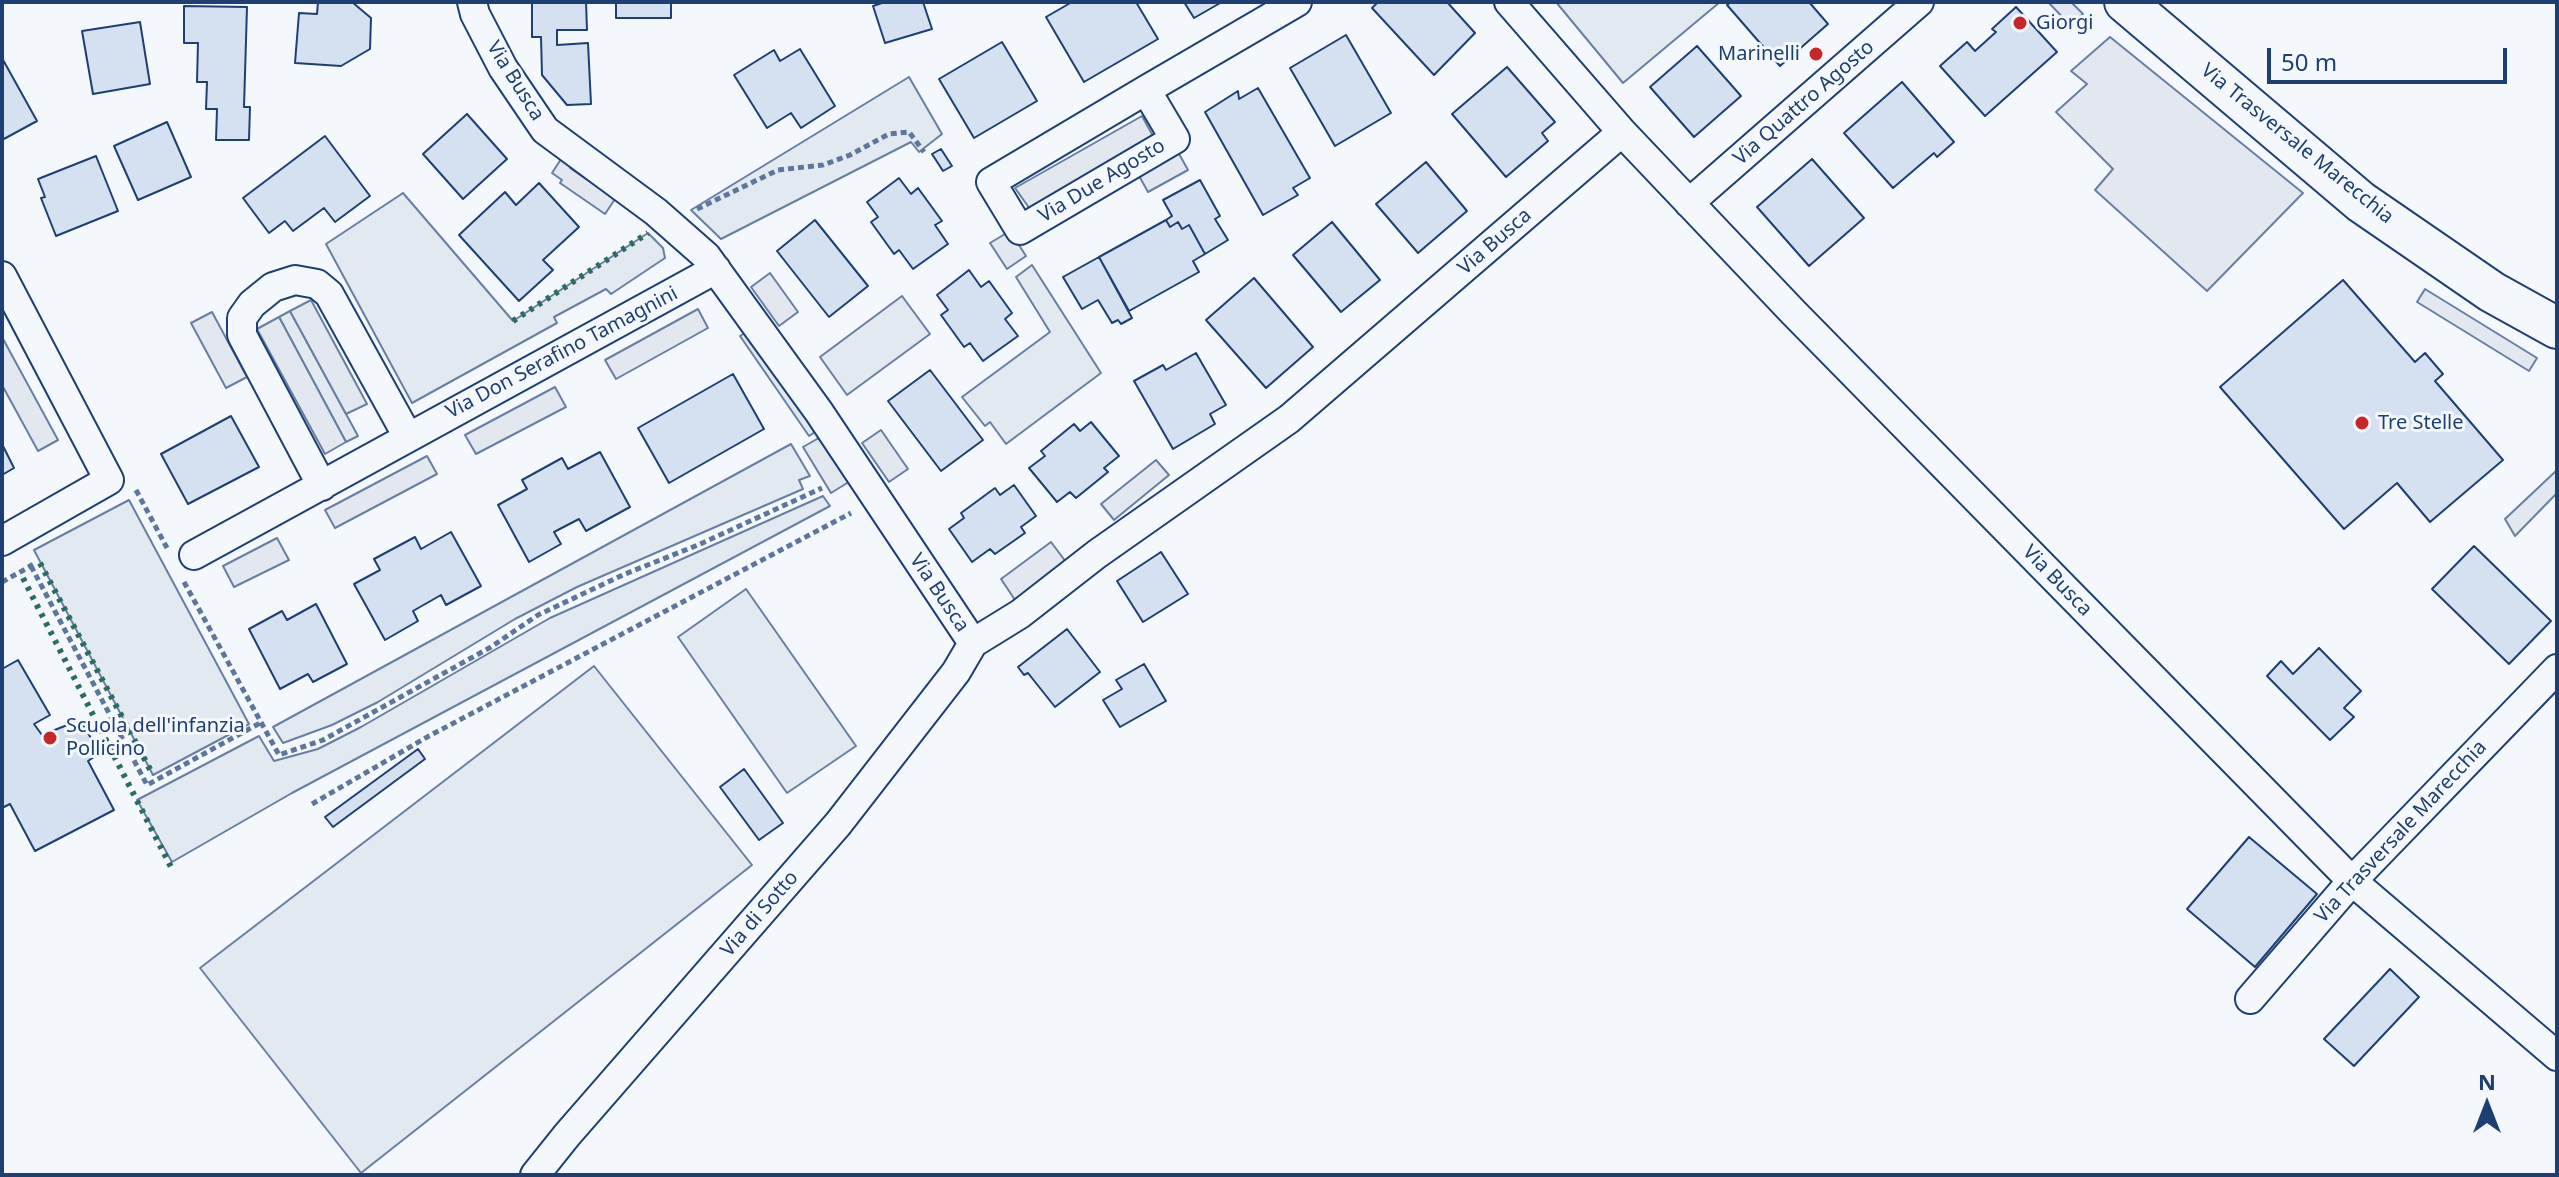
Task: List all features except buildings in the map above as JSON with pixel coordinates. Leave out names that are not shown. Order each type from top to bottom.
[{"type":"main road","name":"Via Trasversale Marecchia","points":[[2125,2],[2361,202],[2492,292],[2557,328]]},
{"type":"street","name":"Via Busca","points":[[472,2],[503,68],[545,130],[656,212],[706,256],[819,412],[973,643],[1020,614],[1097,554],[1289,419],[1622,132],[2352,881],[2557,1056]]},
{"type":"street","name":"Via Due Agosto","points":[[1146,90],[1175,139],[1020,230],[991,182],[1146,90],[1297,2]]},
{"type":"street","points":[[1509,2],[1622,132]]},
{"type":"street","name":"Via Quattro Agosto","points":[[1689,203],[1919,2]]},
{"type":"street","name":"Via Don Serafino Tamagnini","points":[[182,562],[716,269]]},
{"type":"street","points":[[2,276],[109,480],[2,541]]},
{"type":"street","points":[[322,486],[242,335],[242,318],[252,304],[273,287],[295,280],[317,284],[329,294],[408,437]]},
{"type":"street","name":"Via di Sotto","points":[[535,1175],[838,824],[956,672],[973,643]]},
{"type":"street","name":"Via Trasversale Marecchia","points":[[2250,999],[2352,881],[2557,669]]},
{"type":"path","points":[[686,214],[778,170],[823,165],[850,155],[889,134],[909,132],[924,152]]},
{"type":"path","points":[[136,490],[182,562],[260,723],[279,755],[323,740],[491,647],[538,615],[822,488]]},
{"type":"path","points":[[312,804],[429,736],[835,522],[875,497]]},
{"type":"path","points":[[31,566],[147,785],[260,723]]},
{"type":"shaded area","points":[[1556,2],[1720,2],[1623,83]]},
{"type":"shaded area","points":[[2048,2],[2071,2],[2083,14],[2070,25]]},
{"type":"shaded area","points":[[2110,37],[2303,193],[2207,291],[2095,190],[2113,169],[2056,112],[2087,84],[2071,71]]},
{"type":"shaded area","points":[[909,77],[942,134],[919,152],[911,142],[721,239],[691,210]]},
{"type":"shaded area","points":[[1142,116],[1153,136],[1030,209],[1015,188]]},
{"type":"shaded area","points":[[1178,152],[1188,170],[1148,192],[1138,174]]},
{"type":"shaded area","points":[[563,156],[573,162],[570,168],[615,199],[605,214],[560,183],[562,180],[552,173]]},
{"type":"shaded area","points":[[403,193],[513,321],[648,233],[663,248],[665,258],[611,294],[606,289],[554,317],[557,323],[412,403],[326,244]]},
{"type":"shaded area","points":[[1010,231],[1026,256],[1007,269],[990,243]]},
{"type":"shaded area","points":[[1032,265],[1101,373],[1006,444],[990,422],[985,426],[962,397],[1050,332],[1016,277]]},
{"type":"shaded area","points":[[770,273],[798,312],[779,326],[751,287]]},
{"type":"shaded area","points":[[2425,289],[2537,358],[2529,371],[2417,302]]},
{"type":"shaded area","points":[[902,296],[930,334],[847,395],[820,357]]},
{"type":"shaded area","points":[[311,300],[367,404],[346,414],[290,311]]},
{"type":"shaded area","points":[[698,309],[708,328],[616,379],[605,360]]},
{"type":"shaded area","points":[[290,311],[358,436],[346,442],[279,317]]},
{"type":"shaded area","points":[[212,312],[247,377],[226,388],[191,323]]},
{"type":"shaded area","points":[[279,317],[346,442],[325,454],[257,329]]},
{"type":"shaded area","points":[[749,330],[818,430],[809,436],[740,336]]},
{"type":"shaded area","points":[[2,337],[58,440],[38,451],[2,385]]},
{"type":"shaded area","points":[[555,387],[566,407],[476,454],[465,435]]},
{"type":"shaded area","points":[[881,430],[908,469],[889,482],[862,443]]},
{"type":"shaded area","points":[[824,435],[852,480],[831,493],[803,447]]},
{"type":"shaded area","points":[[791,444],[810,476],[799,480],[803,489],[577,587],[515,619],[378,702],[332,725],[283,743],[273,727]]},
{"type":"shaded area","points":[[427,456],[437,474],[335,528],[325,510]]},
{"type":"shaded area","points":[[1156,460],[1169,475],[1114,520],[1101,504]]},
{"type":"shaded area","points":[[2557,470],[2557,493],[2515,536],[2505,519]]},
{"type":"shaded area","points":[[823,496],[830,506],[292,793],[172,862],[137,800],[259,736],[274,761],[318,749],[550,618]]},
{"type":"shaded area","points":[[129,500],[249,724],[153,775],[34,550]]},
{"type":"shaded area","points":[[277,538],[289,560],[234,587],[223,566]]},
{"type":"shaded area","points":[[1051,542],[1066,562],[1015,600],[1001,579]]},
{"type":"shaded area","points":[[746,589],[856,746],[787,793],[678,637]]},
{"type":"shaded area","points":[[594,666],[752,865],[361,1173],[200,968]]},
{"type":"hedge","points":[[513,321],[648,233]]},
{"type":"hedge","points":[[40,563],[153,775]]},
{"type":"hedge","points":[[23,578],[171,867]]},
{"type":"place","name":"Giorgi","points":[[2020,23]]},
{"type":"place","name":"Marinelli","points":[[1816,54]]},
{"type":"place","name":"Tre Stelle","points":[[2362,423]]},
{"type":"place","name":"Scuola dell'infanzia Pollicino","points":[[50,738]]}]
